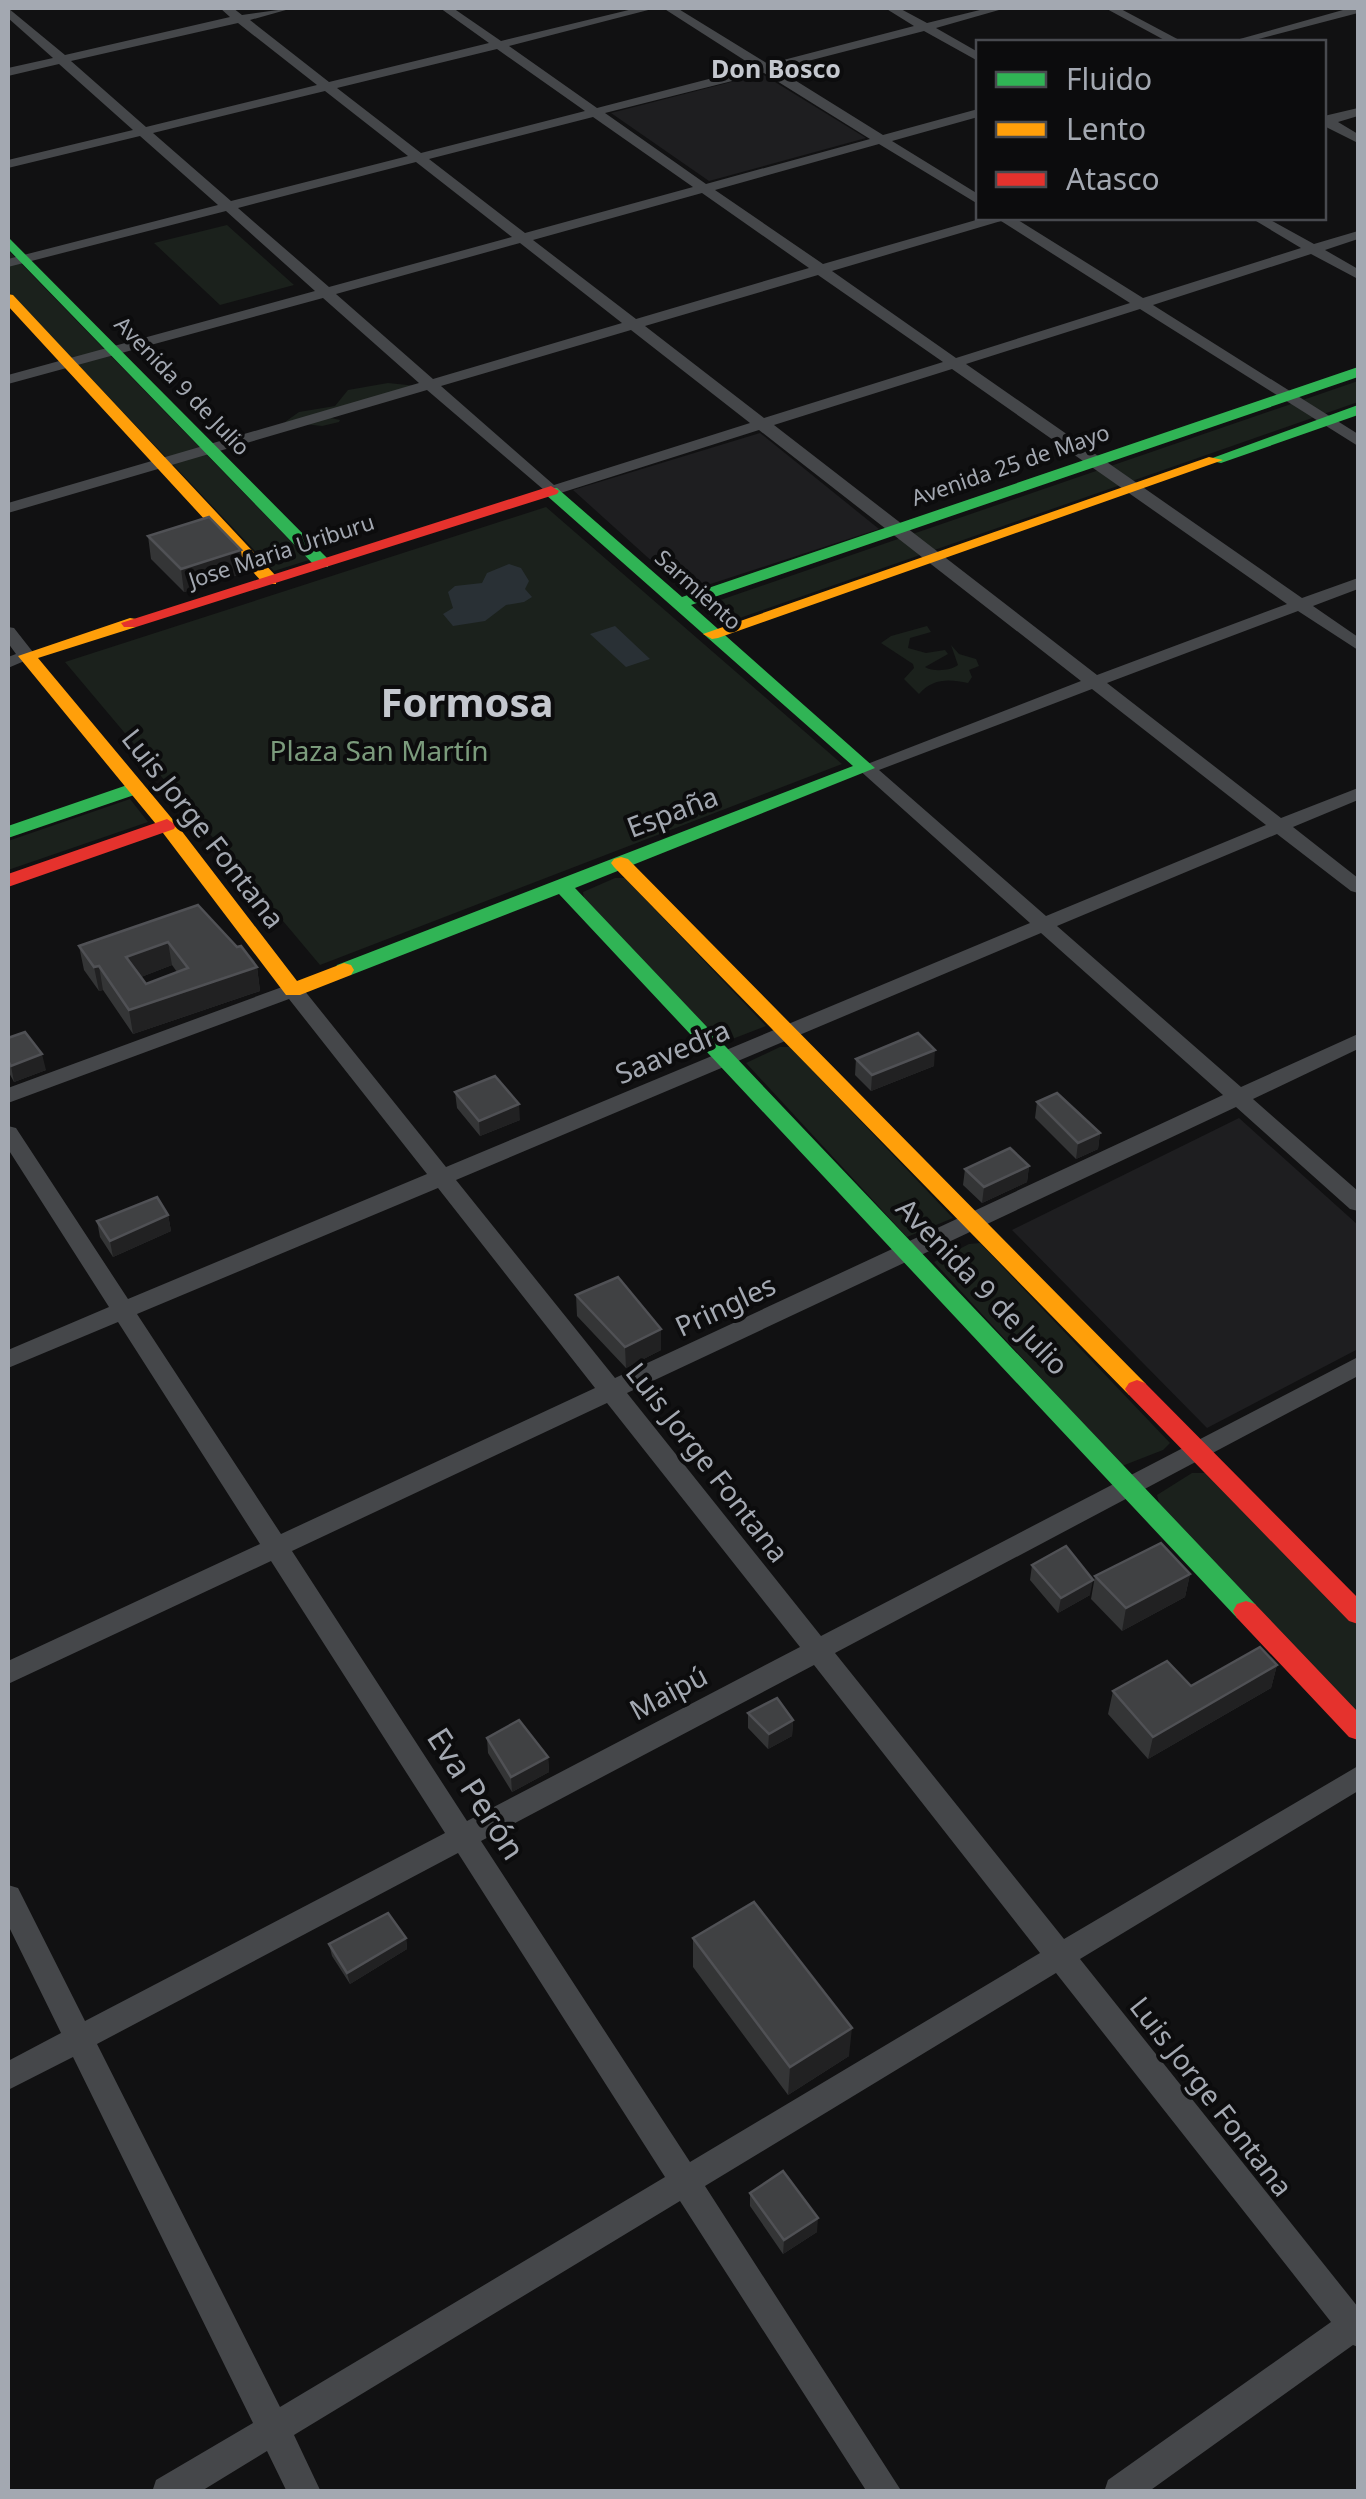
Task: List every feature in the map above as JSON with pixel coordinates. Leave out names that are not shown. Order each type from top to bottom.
[{"type":"main road","name":"Avenida 9 de Julio","points":[[13,254],[115,351],[322,563]]},
{"type":"main road","points":[[8,298],[270,580]]},
{"type":"main road","name":"Avenida 25 de Mayo","points":[[679,604],[1358,372]]},
{"type":"main road","points":[[712,634],[1358,410]]},
{"type":"main road","name":"Jose Maria Uriburu","points":[[17,660],[551,491]]},
{"type":"main road","name":"Sarmiento","points":[[551,491],[866,768]]},
{"type":"main road","name":"Luis Jorge Fontana","points":[[17,660],[136,788],[293,990]]},
{"type":"main road","name":"España","points":[[293,990],[866,768]]},
{"type":"main road","points":[[8,832],[136,788]]},
{"type":"main road","points":[[8,881],[166,825]]},
{"type":"main road","name":"Avenida 9 de Julio","points":[[621,863],[1358,1614]]},
{"type":"main road","name":"Avenida 9 de Julio","points":[[562,886],[1358,1728]]},
{"type":"street","points":[[226,8],[1358,887]]},
{"type":"street","points":[[8,72],[287,8]]},
{"type":"street","points":[[446,8],[1358,645]]},
{"type":"street","points":[[8,164],[650,8]]},
{"type":"street","points":[[669,8],[976,199]]},
{"type":"street","points":[[892,8],[976,56]]},
{"type":"street","points":[[13,254],[228,206],[1000,8]]},
{"type":"street","points":[[1111,8],[1172,40]]},
{"type":"street","name":"Sarmiento","points":[[8,12],[551,491]]},
{"type":"street","points":[[1243,40],[1350,12]]},
{"type":"street","points":[[1326,121],[1358,112]]},
{"type":"street","points":[[8,380],[976,114]]},
{"type":"street","points":[[1326,122],[1358,139]]},
{"type":"street","points":[[8,508],[989,220]]},
{"type":"street","points":[[1009,220],[1358,440]]},
{"type":"street","points":[[1262,220],[1358,275]]},
{"type":"street","points":[[551,491],[1358,234]]},
{"type":"street","name":"España","points":[[866,768],[1358,582]]},
{"type":"street","name":"Luis Jorge Fontana","points":[[8,632],[17,660]]},
{"type":"street","name":"Sarmiento","points":[[866,768],[1358,1204]]},
{"type":"street","name":"Saavedra","points":[[8,1360],[1358,793]]},
{"type":"street","name":"España","points":[[8,1096],[293,990]]},
{"type":"street","name":"Luis Jorge Fontana","points":[[293,990],[1357,2326]]},
{"type":"street","name":"Pringles","points":[[8,1673],[1358,1040]]},
{"type":"street","name":"Eva Perón","points":[[8,1132],[886,2492]]},
{"type":"street","name":"Maipú","points":[[8,2076],[1358,1366]]},
{"type":"street","points":[[168,2492],[1358,1777]]},
{"type":"street","points":[[8,1896],[305,2492]]},
{"type":"street","points":[[1120,2492],[1357,2326]]},
{"type":"shaded area","points":[[762,74],[866,138],[709,181],[611,113]]},
{"type":"shaded area","points":[[760,433],[879,529],[686,592],[573,490]]},
{"type":"shaded area","points":[[509,564],[521,568],[529,581],[525,589],[532,597],[506,605],[485,621],[453,626],[443,614],[453,608],[448,592],[455,586],[482,583],[487,573]]},
{"type":"shaded area","points":[[615,626],[650,659],[626,667],[590,634]]},
{"type":"shaded area","points":[[1239,1118],[1358,1225],[1358,1349],[1207,1428],[1012,1230]]},
{"type":"green space","points":[[227,225],[294,285],[220,305],[154,243]]},
{"type":"green space","points":[[8,250],[309,560],[274,571],[8,291]]},
{"type":"green space","points":[[1358,381],[1358,402],[720,625],[700,607]]},
{"type":"green space","points":[[388,383],[417,386],[331,418],[339,422],[322,426],[285,422],[299,412],[335,406],[348,390]]},
{"type":"green space","name":"Plaza San Martín","points":[[546,507],[842,764],[320,965],[65,662]]},
{"type":"green space","points":[[927,626],[931,632],[910,638],[908,648],[926,653],[945,650],[948,654],[925,667],[932,670],[958,665],[951,645],[959,654],[976,659],[979,666],[969,670],[972,677],[968,683],[942,681],[919,694],[904,679],[913,664],[881,643],[891,636]]},
{"type":"green space","points":[[130,799],[148,822],[8,870],[8,841]]},
{"type":"green space","points":[[615,878],[625,878],[766,1026],[722,1043],[584,899],[583,892]]},
{"type":"green space","points":[[780,1047],[790,1047],[953,1218],[907,1237],[746,1063]]},
{"type":"green space","points":[[980,1243],[1170,1443],[1163,1450],[1122,1466],[934,1262],[969,1244]]},
{"type":"green space","points":[[1192,1473],[1205,1473],[1220,1481],[1358,1623],[1358,1715],[1160,1507],[1157,1495]]},
{"type":"building","points":[[209,517],[241,550],[181,569],[148,536]]},
{"type":"building","points":[[198,905],[257,967],[129,1010],[99,966],[94,967],[79,946]],"holes":[[[168,942],[188,968],[146,984],[126,957]]]},
{"type":"building","points":[[25,1032],[42,1054],[11,1066],[8,1038]]},
{"type":"building","points":[[918,1033],[935,1050],[872,1075],[856,1059]]},
{"type":"building","points":[[495,1076],[519,1104],[479,1121],[455,1092]]},
{"type":"building","points":[[1057,1093],[1100,1133],[1078,1143],[1037,1102]]},
{"type":"building","points":[[1010,1148],[1029,1166],[984,1187],[965,1169]]},
{"type":"building","points":[[157,1197],[168,1215],[110,1241],[97,1221]]},
{"type":"building","points":[[618,1277],[661,1329],[625,1347],[576,1295]]},
{"type":"building","points":[[1161,1543],[1190,1574],[1126,1608],[1095,1576]]},
{"type":"building","points":[[1066,1546],[1093,1580],[1061,1598],[1032,1565]]},
{"type":"building","points":[[1260,1647],[1277,1665],[1153,1737],[1113,1691],[1167,1661],[1191,1686]]},
{"type":"building","points":[[777,1698],[793,1720],[769,1734],[748,1713]]},
{"type":"building","points":[[519,1720],[548,1757],[511,1777],[487,1738]]},
{"type":"building","points":[[754,1902],[852,2028],[790,2067],[693,1938]]},
{"type":"building","points":[[388,1913],[406,1938],[347,1973],[329,1944]]},
{"type":"building","points":[[783,2171],[818,2218],[784,2240],[750,2193]]},
{"type":"traffic: fast","points":[[8,241],[322,563]]},
{"type":"traffic: fast","points":[[679,604],[1358,372]]},
{"type":"traffic: fast","points":[[1215,460],[1358,410]]},
{"type":"traffic: fast","points":[[344,970],[866,768],[551,491]]},
{"type":"traffic: fast","points":[[8,832],[136,788]]},
{"type":"traffic: fast","points":[[562,886],[1246,1611]]},
{"type":"traffic: slow","points":[[8,298],[270,580]]},
{"type":"traffic: slow","points":[[712,634],[1215,460]]},
{"type":"traffic: slow","points":[[130,623],[27,656],[167,825],[293,990],[344,970]]},
{"type":"traffic: slow","points":[[621,863],[1137,1389]]},
{"type":"traffic: jam","points":[[130,623],[551,491]]},
{"type":"traffic: jam","points":[[8,881],[167,825]]},
{"type":"traffic: jam","points":[[1137,1389],[1358,1614]]},
{"type":"traffic: jam","points":[[1246,1611],[1358,1729]]},
{"type":"district","name":"Don Bosco","points":[[776,68]]},
{"type":"district","name":"Formosa","points":[[467,701]]}]
